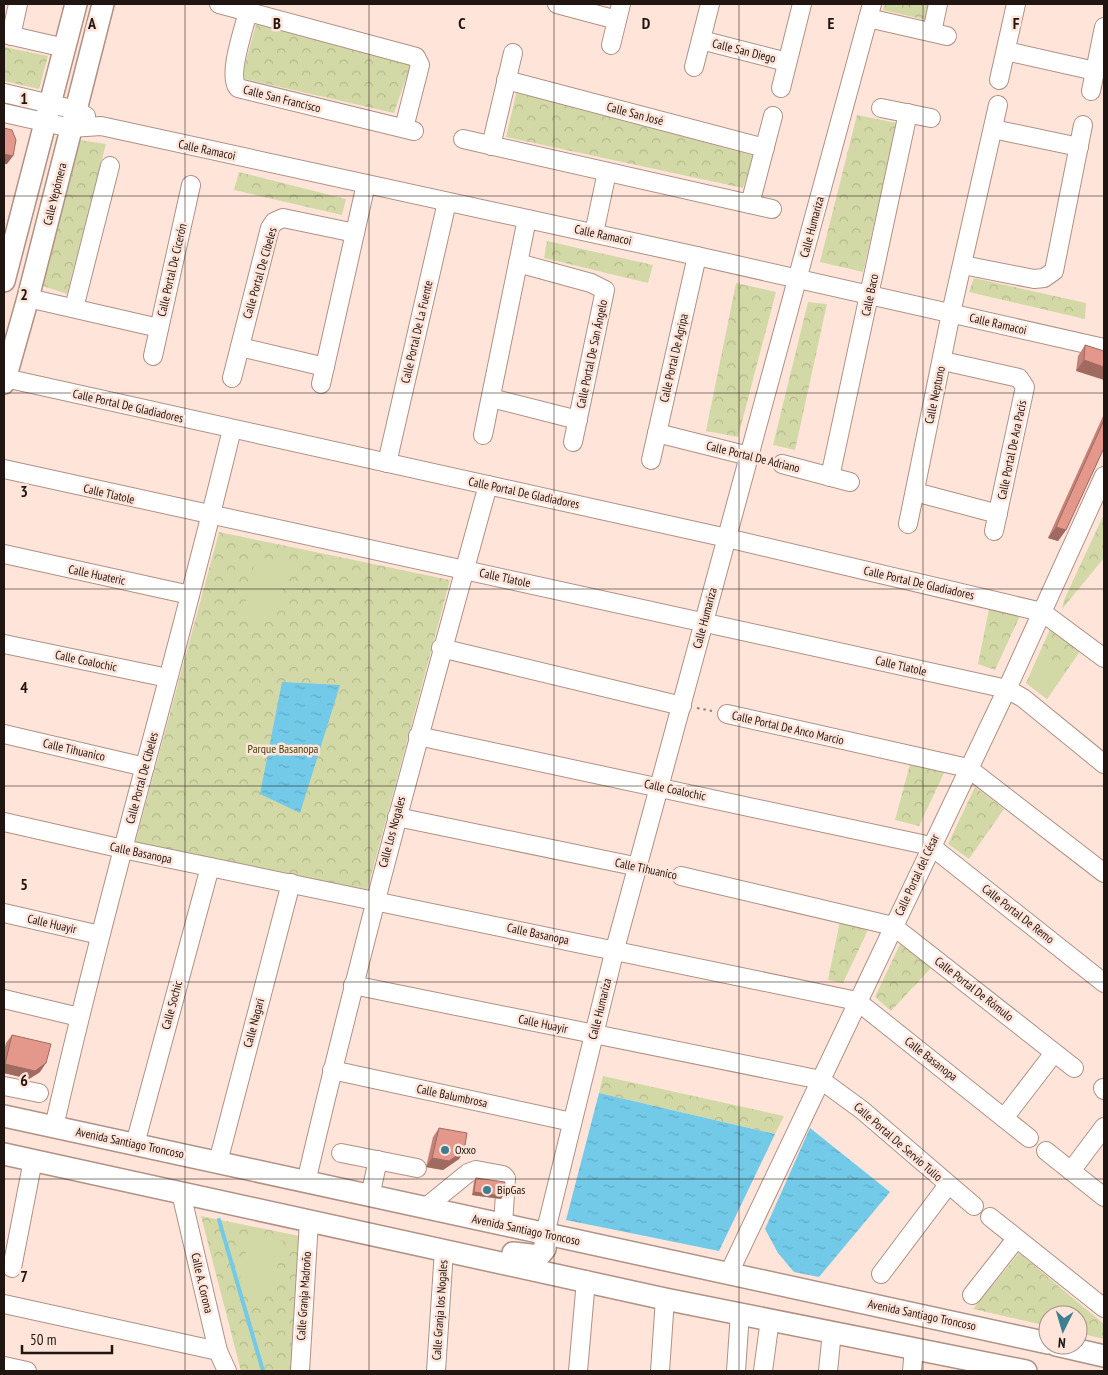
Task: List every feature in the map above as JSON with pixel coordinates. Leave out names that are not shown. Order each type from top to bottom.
[{"type":"main road","points":[[4,281],[76,4]]},
{"type":"main road","name":"Calle Yepómera","points":[[4,380],[28,298],[103,4]]},
{"type":"main road","name":"Avenida Santiago Troncoso","points":[[4,1116],[1038,1341]]},
{"type":"main road","points":[[4,1154],[665,1298],[1026,1371]]},
{"type":"main road","points":[[417,1244],[433,1241],[536,1257],[544,1252],[546,1244],[545,1234]]},
{"type":"main road","points":[[1088,1352],[1104,1356]]},
{"type":"street","points":[[18,4],[7,35],[65,48]]},
{"type":"street","name":"Calle San Francisco","points":[[219,4],[416,56],[420,65],[409,130],[238,88],[235,84],[234,73],[248,12]]},
{"type":"street","points":[[557,4],[619,12],[611,45]]},
{"type":"street","name":"Calle San Diego","points":[[694,67],[710,4]]},
{"type":"street","name":"Calle San Diego","points":[[781,88],[802,4]]},
{"type":"street","points":[[870,11],[939,34],[938,4]]},
{"type":"street","points":[[999,80],[1016,4]]},
{"type":"street","name":"Calle Humariza","points":[[545,1234],[615,949],[870,11]]},
{"type":"street","points":[[1091,92],[1104,27]]},
{"type":"street","name":"Calle San Diego","points":[[701,40],[787,62]]},
{"type":"street","points":[[1006,51],[1095,71]]},
{"type":"street","points":[[491,146],[513,53]]},
{"type":"street","name":"Calle San José","points":[[506,80],[765,148]]},
{"type":"street","name":"Calle Ramacoi","points":[[4,93],[48,113],[101,126],[594,233],[798,280],[870,294],[1104,348]]},
{"type":"street","name":"Calle Neptuno","points":[[908,524],[998,105]]},
{"type":"street","points":[[881,108],[931,118]]},
{"type":"street","name":"Calle Ramacoi","points":[[4,113],[48,113]]},
{"type":"street","name":"Calle Baco","points":[[830,477],[908,113]]},
{"type":"street","points":[[750,204],[773,116]]},
{"type":"street","points":[[963,265],[1034,279],[1049,276],[1054,271],[1083,126]]},
{"type":"street","points":[[992,129],[1079,147]]},
{"type":"street","points":[[463,139],[772,209]]},
{"type":"street","points":[[74,308],[110,166]]},
{"type":"street","points":[[594,233],[607,172]]},
{"type":"street","points":[[240,346],[323,375],[366,184]]},
{"type":"street","name":"Calle Portal De Cicerón","points":[[28,298],[158,328],[192,185]]},
{"type":"street","name":"Calle Portal De La Fuente","points":[[388,463],[447,202]]},
{"type":"street","name":"Calle Portal De Cibeles","points":[[232,378],[274,222],[283,218],[355,233]]},
{"type":"street","points":[[484,435],[527,219]]},
{"type":"street","name":"Calle Portal De Agripa","points":[[651,460],[697,256]]},
{"type":"street","name":"Calle Portal De San Ángelo","points":[[518,263],[591,283],[605,290],[573,442]]},
{"type":"street","points":[[153,356],[158,328]]},
{"type":"street","name":"Calle Portal De Ara Pacis","points":[[943,361],[1019,378],[1024,382],[1025,392],[994,532]]},
{"type":"street","name":"Calle Portal De Gladiadores","points":[[4,380],[727,538],[1042,612]]},
{"type":"street","name":"Calle Portal De San Ángelo","points":[[491,398],[578,420]]},
{"type":"street","name":"Calle Portal De Cibeles","points":[[54,1127],[79,1017],[211,517],[232,429]]},
{"type":"street","name":"Calle Portal De Adriano","points":[[657,433],[749,456]]},
{"type":"street","name":"Calle Portal De Adriano","points":[[782,464],[850,482]]},
{"type":"street","name":"Calle Tlatole","points":[[4,469],[211,517],[705,622],[1007,689],[1023,698],[1104,764]]},
{"type":"street","name":"Calle Portal del César","points":[[729,1273],[1007,689],[1104,476]]},
{"type":"street","name":"Calle Los Nogales","points":[[306,1182],[374,900],[441,648],[488,485]]},
{"type":"street","name":"Calle Portal De Ara Pacis","points":[[915,492],[998,514]]},
{"type":"street","name":"Calle Huateric","points":[[4,554],[190,595]]},
{"type":"street","points":[[1042,612],[1104,658]]},
{"type":"street","name":"Calle Coalochic","points":[[4,644],[168,678]]},
{"type":"street","points":[[441,648],[682,706]]},
{"type":"street","name":"Calle Portal De Anco Marcio","points":[[727,714],[968,768],[1104,873]]},
{"type":"street","name":"Calle Tihuanico","points":[[4,734],[145,767]]},
{"type":"street","name":"Calle Coalochic","points":[[418,736],[931,846]]},
{"type":"street","name":"Calle Tihuanico","points":[[397,817],[638,867]]},
{"type":"street","name":"Calle Basanopa","points":[[4,822],[123,849],[615,949],[857,1001],[1029,1138]]},
{"type":"street","name":"Calle Portal De Remo","points":[[931,846],[1104,983]]},
{"type":"street","name":"Calle Sochic","points":[[134,1144],[210,867]]},
{"type":"street","name":"Calle Tihuanico","points":[[681,876],[893,926]]},
{"type":"street","name":"Calle Nagari","points":[[218,1162],[291,883]]},
{"type":"street","name":"Calle Huayir","points":[[4,913],[100,935]]},
{"type":"street","name":"Calle Portal De Rómulo","points":[[893,926],[1074,1068]]},
{"type":"street","name":"Calle Huayir","points":[[353,985],[821,1080]]},
{"type":"street","points":[[4,999],[79,1017]]},
{"type":"street","points":[[1004,1118],[1054,1053]]},
{"type":"street","name":"Calle Balumbrosa","points":[[332,1070],[572,1122]]},
{"type":"street","name":"Calle Portal De Servio Tulio","points":[[821,1080],[862,1110],[974,1206]]},
{"type":"street","points":[[4,1086],[39,1093]]},
{"type":"street","points":[[1071,1171],[1104,1128]]},
{"type":"street","points":[[1046,1151],[1104,1197]]},
{"type":"street","points":[[341,1153],[417,1168]]},
{"type":"street","points":[[12,1268],[33,1160]]},
{"type":"street","points":[[370,1196],[378,1160]]},
{"type":"street","points":[[425,1208],[468,1173],[483,1170],[503,1175],[506,1178],[503,1225]]},
{"type":"street","points":[[881,1274],[948,1185]]},
{"type":"street","name":"Calle A. Corona","points":[[181,1193],[218,1351],[227,1371]]},
{"type":"street","points":[[990,1217],[1104,1308]]},
{"type":"street","name":"Calle Granja Madroño","points":[[300,1371],[309,1221]]},
{"type":"street","points":[[972,1295],[1016,1239]]},
{"type":"street","name":"Calle Granja los Nogales","points":[[436,1371],[444,1250]]},
{"type":"street","points":[[578,1371],[586,1280]]},
{"type":"street","points":[[660,1371],[665,1298]]},
{"type":"street","points":[[4,1304],[218,1351]]},
{"type":"street","points":[[736,1371],[740,1313]]},
{"type":"street","points":[[763,1371],[770,1319]]},
{"type":"street","points":[[828,1371],[832,1332]]},
{"type":"street","points":[[912,1371],[914,1348]]},
{"type":"street","points":[[4,1366],[27,1371]]},
{"type":"path","name":"Calle Portal De Anco Marcio","points":[[682,706],[727,714]]},
{"type":"path","name":"Calle Tihuanico","points":[[638,867],[681,876]]},
{"type":"green space","points":[[885,4],[929,4],[926,20],[883,10]]},
{"type":"green space","points":[[257,21],[411,64],[394,113],[241,78]]},
{"type":"green space","points":[[4,47],[48,56],[39,89],[4,81]]},
{"type":"green space","points":[[517,90],[754,156],[743,188],[506,137]]},
{"type":"green space","points":[[857,115],[897,123],[863,272],[820,262]]},
{"type":"green space","points":[[80,140],[106,144],[67,294],[40,285]]},
{"type":"green space","points":[[239,172],[346,199],[342,215],[234,190]]},
{"type":"green space","points":[[547,241],[653,265],[648,283],[544,258]]},
{"type":"green space","points":[[974,278],[1086,303],[1085,319],[969,292]]},
{"type":"green space","points":[[736,283],[776,292],[738,437],[706,431]]},
{"type":"green space","points":[[808,302],[827,304],[795,450],[773,445]]},
{"type":"green space","points":[[1104,514],[1104,558],[1062,609],[1064,600]]},
{"type":"green space","name":"Parque Basanopa","points":[[219,532],[450,580],[367,891],[135,843]]},
{"type":"green space","points":[[256,556],[289,564],[276,619],[243,614]]},
{"type":"green space","points":[[990,604],[1020,616],[995,670],[978,664]]},
{"type":"green space","points":[[1051,627],[1081,650],[1047,699],[1026,683]]},
{"type":"green space","points":[[1046,660],[1065,672],[1047,699],[1026,683]]},
{"type":"green space","points":[[910,764],[945,771],[919,826],[895,820]]},
{"type":"green space","points":[[975,787],[1004,809],[969,859],[948,844]]},
{"type":"green space","points":[[840,921],[868,930],[843,983],[828,980]]},
{"type":"green space","points":[[900,944],[932,967],[891,1011],[875,997]]},
{"type":"green space","points":[[603,1076],[784,1116],[775,1134],[599,1093]]},
{"type":"green space","points":[[201,1216],[304,1237],[295,1371],[241,1371]]},
{"type":"green space","points":[[250,1234],[283,1241],[271,1295],[238,1287]]},
{"type":"green space","points":[[1019,1253],[1081,1305],[1038,1305],[1038,1324],[973,1309]]},
{"type":"green space","points":[[1058,1286],[1081,1305],[1045,1305],[1043,1303]]},
{"type":"green space","points":[[1088,1311],[1104,1324],[1104,1339],[1088,1335]]},
{"type":"water","points":[[282,682],[340,685],[300,813],[260,794]]},
{"type":"water","points":[[599,1093],[775,1134],[719,1251],[566,1220]]},
{"type":"water","points":[[810,1128],[890,1192],[819,1277],[794,1272],[778,1253],[765,1229]]},
{"type":"building","points":[[4,128],[12,130],[16,140],[13,156],[4,154]]},
{"type":"building","points":[[1085,345],[1104,351],[1104,367],[1084,360]]},
{"type":"building","points":[[1104,420],[1104,448],[1066,530],[1056,527]]},
{"type":"building","points":[[12,1035],[51,1044],[46,1063],[35,1071],[5,1064]]},
{"type":"building","points":[[439,1128],[467,1133],[464,1151],[449,1161],[432,1158]]},
{"type":"building","name":"BipGas","points":[[476,1178],[505,1182],[503,1196],[474,1192]]},
{"type":"waterway","points":[[219,1220],[263,1371]]},
{"type":"place","name":"Oxxo","points":[[445,1150]]},
{"type":"place","name":"BipGas","points":[[487,1190]]}]
